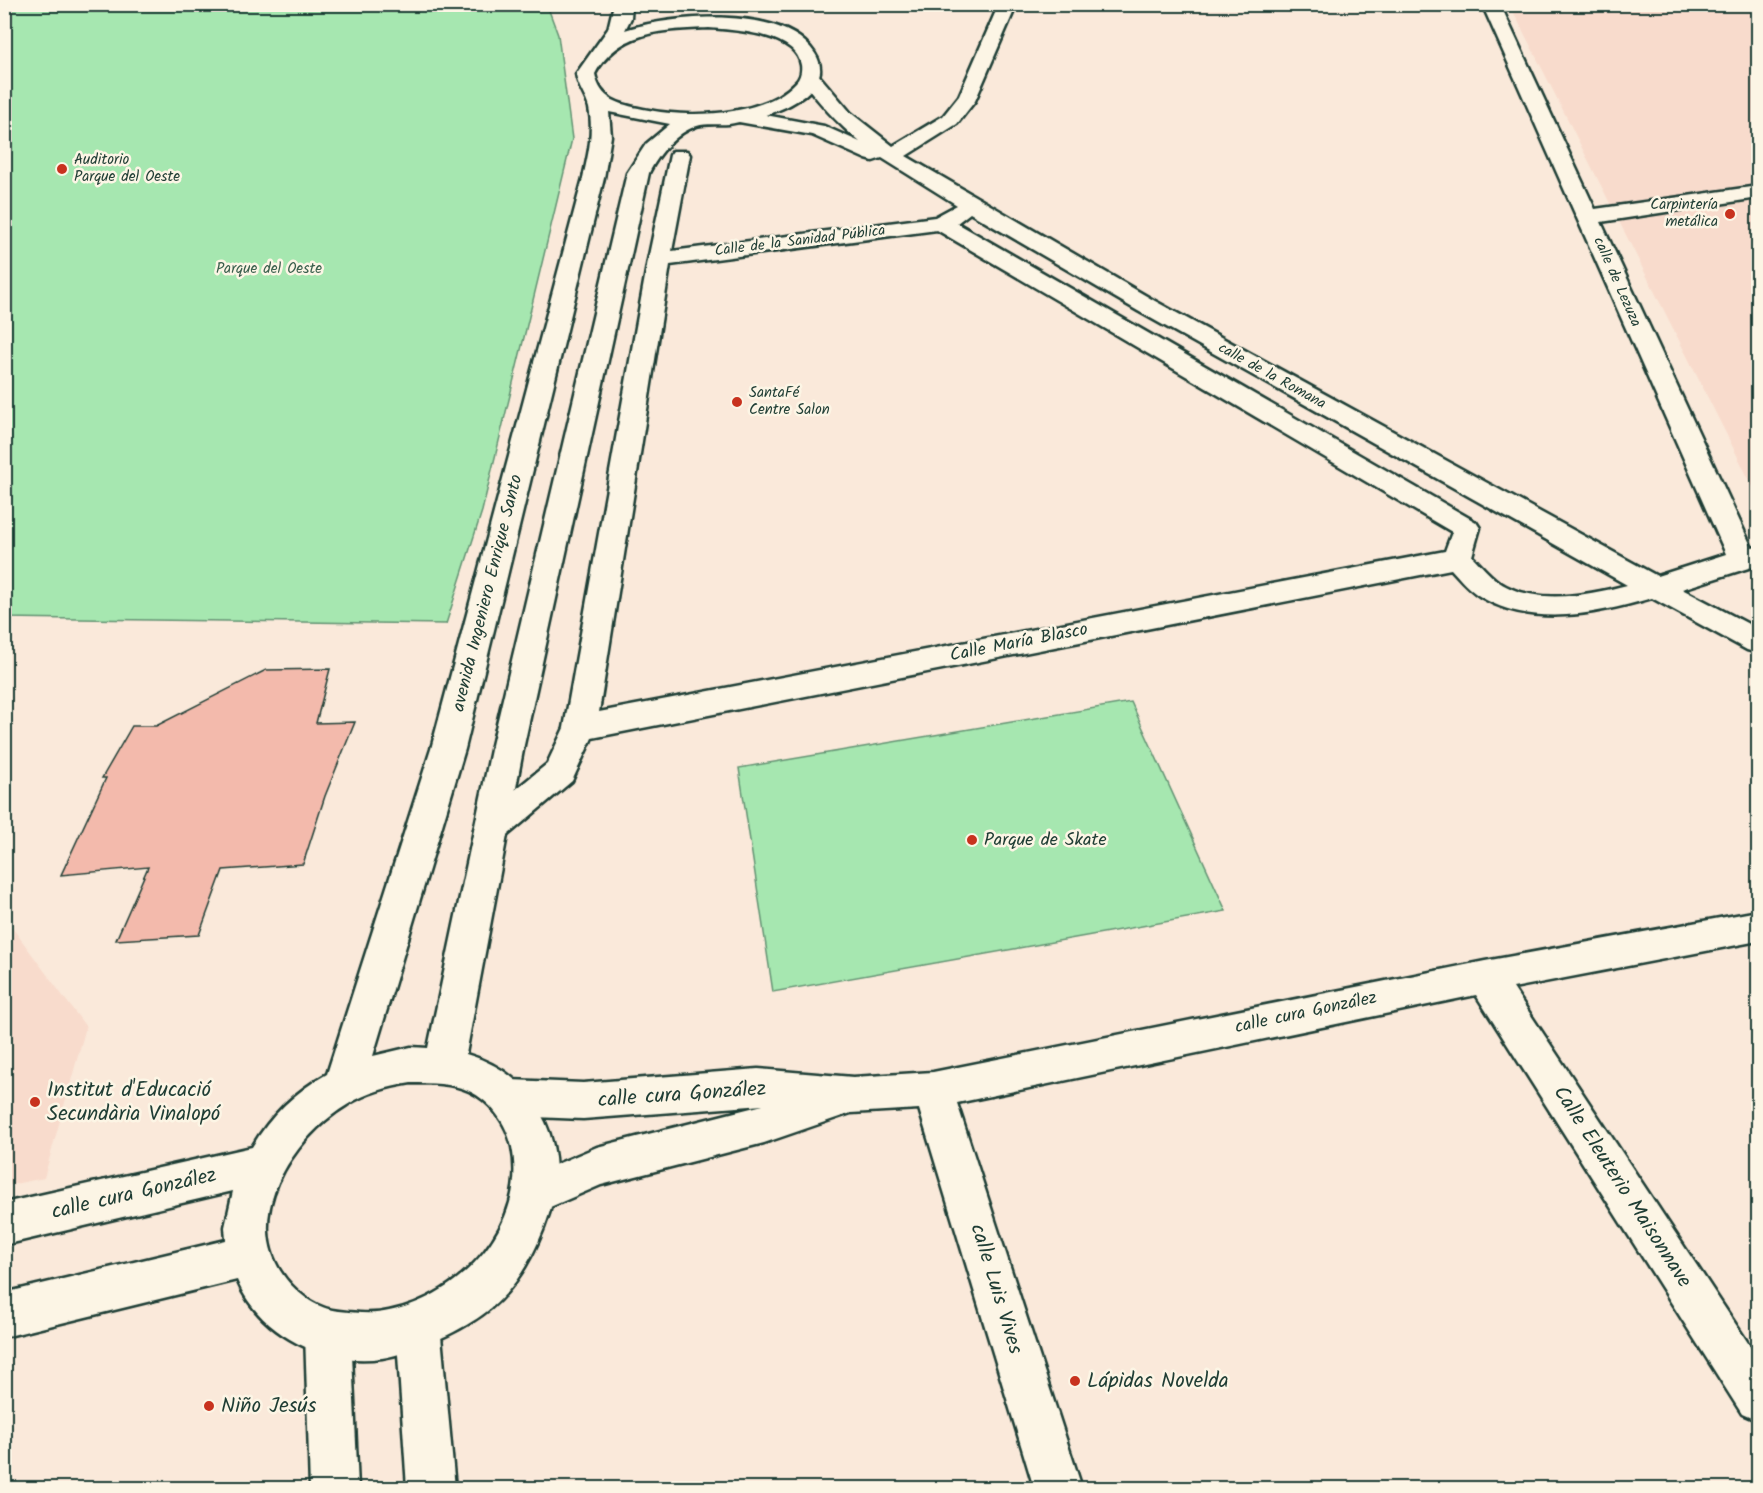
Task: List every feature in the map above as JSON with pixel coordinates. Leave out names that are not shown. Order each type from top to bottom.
[{"type":"street","points":[[599,51],[616,32],[624,16],[623,4]]},
{"type":"street","points":[[893,155],[950,120],[968,97],[1008,4]]},
{"type":"street","name":"calle de Lezuza","points":[[1491,4],[1588,216],[1751,558]]},
{"type":"street","points":[[595,96],[611,106],[633,114],[690,121],[739,116],[786,100],[802,89],[810,77],[812,63],[803,49],[778,35],[734,24],[695,6]]},
{"type":"street","points":[[599,51],[635,33],[658,28],[700,23],[734,24]]},
{"type":"street","name":"avenida Ingeniero Enrique Santo","points":[[344,1085],[448,749],[587,205],[598,154],[601,110],[585,81],[587,66],[599,51]]},
{"type":"street","name":"calle de la Romana","points":[[810,77],[821,95],[893,155],[939,187],[1077,268],[1758,642]]},
{"type":"street","points":[[739,116],[817,130],[939,187]]},
{"type":"street","points":[[444,1066],[491,829],[638,173],[648,152],[662,138],[690,121]]},
{"type":"street","points":[[491,829],[560,772],[580,728],[659,260],[680,155]]},
{"type":"street","points":[[1588,216],[1758,192]]},
{"type":"street","points":[[971,205],[942,223],[1466,528]]},
{"type":"street","name":"Calle de la Sanidad Pública","points":[[659,260],[942,223]]},
{"type":"street","points":[[1503,503],[1466,528],[1457,558],[1493,592],[1539,607],[1598,602],[1656,588],[1751,558]]},
{"type":"street","name":"Calle María Blasco","points":[[580,728],[1457,558]]},
{"type":"street","name":"calle cura González","points":[[510,1098],[583,1101],[758,1087],[853,1095],[933,1090],[1485,977],[1758,926]]},
{"type":"street","name":"Calle Eleuterio Maisonnave","points":[[1485,977],[1758,1398]]},
{"type":"street","points":[[411,1065],[444,1066],[480,1076],[510,1098],[529,1128],[538,1164],[534,1194],[531,1211],[507,1258],[468,1298],[418,1325],[373,1336],[328,1333],[291,1317],[264,1290],[248,1256],[247,1210],[263,1164],[291,1126],[312,1106],[344,1085],[377,1071],[411,1065]]},
{"type":"street","name":"calle Luis Vives","points":[[933,1090],[1058,1488]]},
{"type":"street","name":"calle cura González","points":[[534,1194],[597,1167],[764,1124],[853,1095]]},
{"type":"street","name":"calle cura González","points":[[4,1224],[263,1164]]},
{"type":"street","points":[[4,1316],[248,1256]]},
{"type":"street","points":[[418,1325],[431,1488]]},
{"type":"street","points":[[328,1333],[334,1488]]},
{"type":"shaded area","points":[[1510,5],[1758,5],[1758,497]]},
{"type":"shaded area","name":"Institut d'Educació Secundària Vinalopó","points":[[5,918],[86,1027],[44,1178],[5,1186]]},
{"type":"green space","name":"Parque del Oeste","points":[[5,4],[547,5],[558,35],[572,139],[482,511],[446,624],[5,618]]},
{"type":"green space","name":"Parque de Skate","points":[[1131,702],[1226,911],[773,992],[739,768]]},
{"type":"building","points":[[330,669],[316,723],[355,722],[325,796],[303,864],[223,870],[199,935],[116,940],[148,867],[61,875],[106,778],[102,778],[132,726],[156,726],[266,670]]},
{"type":"place","name":"Auditorio Parque del Oeste","points":[[62,169]]},
{"type":"place","name":"Carpintería metálica","points":[[1730,214]]},
{"type":"place","name":"SantaFé Centre Salon","points":[[737,402]]},
{"type":"place","name":"Parque de Skate","points":[[972,840]]},
{"type":"place","name":"Institut d'Educació Secundària Vinalopó","points":[[35,1102]]},
{"type":"place","name":"Lápidas Novelda","points":[[1075,1381]]},
{"type":"place","name":"Niño Jesús","points":[[209,1406]]}]
